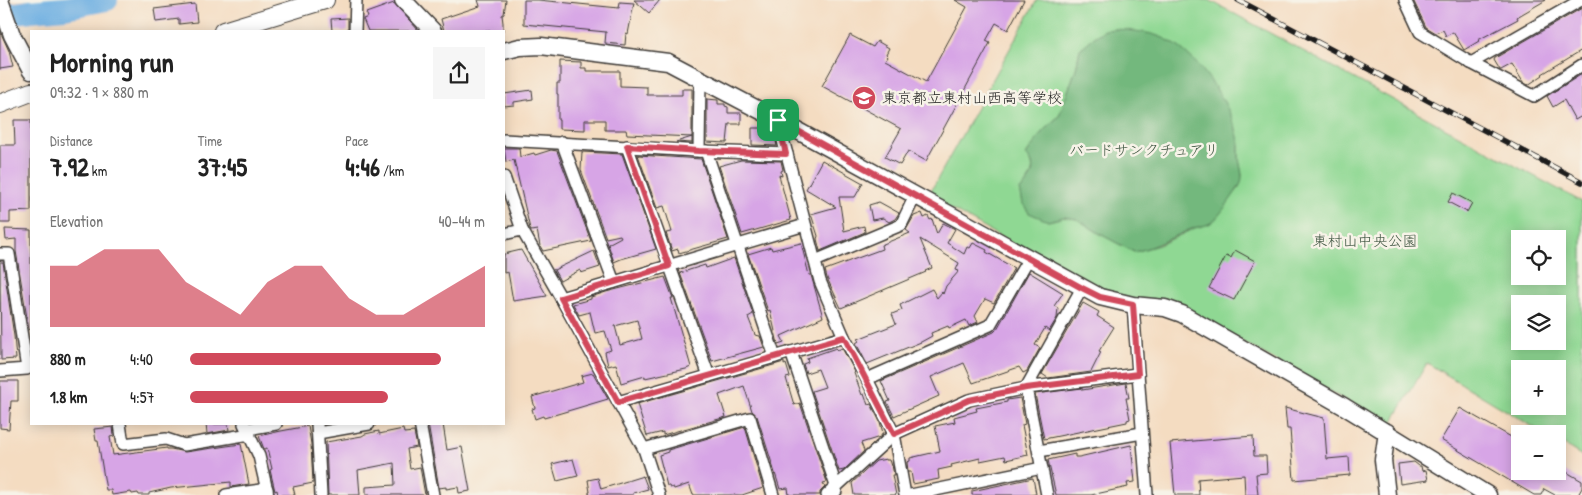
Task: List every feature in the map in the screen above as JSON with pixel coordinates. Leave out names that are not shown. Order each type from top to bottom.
[{"type":"main road","points":[[226,30],[325,0]]},
{"type":"main road","points":[[0,104],[30,92]]},
{"type":"street","points":[[0,0],[12,35],[30,69]]},
{"type":"street","points":[[356,0],[356,30]]},
{"type":"street","points":[[404,0],[432,30]]},
{"type":"street","points":[[1405,0],[1420,32],[1471,63],[1534,96],[1582,65]]},
{"type":"street","points":[[1471,63],[1581,0]]},
{"type":"street","points":[[505,51],[520,47],[541,46],[668,62],[778,120],[1100,297],[1165,308],[1182,314],[1387,432],[1488,495]]},
{"type":"street","points":[[700,79],[702,151],[738,245],[775,357]]},
{"type":"street","points":[[778,120],[820,281],[844,337],[894,434],[905,495]]},
{"type":"street","points":[[505,140],[786,154]]},
{"type":"street","points":[[562,142],[614,282]]},
{"type":"street","points":[[627,146],[709,376]]},
{"type":"street","points":[[505,180],[522,230],[644,450],[659,495]]},
{"type":"street","points":[[815,261],[901,225],[915,196]]},
{"type":"street","points":[[561,298],[805,225]]},
{"type":"street","points":[[505,234],[522,230]]},
{"type":"street","points":[[0,254],[9,254],[26,370],[0,371]]},
{"type":"street","points":[[867,379],[990,325],[1029,258]]},
{"type":"street","points":[[1047,495],[1026,388],[1082,288]]},
{"type":"street","points":[[1133,304],[1147,495]]},
{"type":"street","points":[[618,402],[844,337]]},
{"type":"street","points":[[791,352],[836,490]]},
{"type":"street","points":[[827,495],[836,490],[894,434],[969,400],[1026,388],[1138,374]]},
{"type":"street","points":[[644,450],[750,418],[773,495]]},
{"type":"street","points":[[120,425],[123,444],[166,439],[184,445],[270,425]]},
{"type":"street","points":[[322,495],[317,428],[356,425]]},
{"type":"street","points":[[420,425],[433,495]]},
{"type":"street","points":[[226,495],[268,492],[259,456],[247,429]]},
{"type":"street","points":[[1387,432],[1383,460],[1387,495]]},
{"type":"street","points":[[1039,451],[1142,433]]},
{"type":"street","points":[[910,495],[1042,468]]},
{"type":"green space","name":"東村山中央公園","points":[[1037,0],[1209,0],[1582,202],[1582,456],[1566,446],[1566,425],[1530,425],[1513,415],[1566,415],[1566,360],[1511,360],[1511,414],[1427,363],[1390,426],[1194,314],[1101,294],[928,196]],"holes":[[[1116,29],[1137,32],[1171,42],[1239,141],[1239,160],[1242,175],[1239,188],[1209,224],[1195,228],[1159,245],[1134,252],[1077,219],[1064,217],[1048,221],[1020,190],[1032,173],[1032,164],[1026,155],[1043,131],[1059,116],[1076,69],[1080,49],[1105,30]]]},
{"type":"green space","name":"バードサンクチュアリ","points":[[1116,29],[1145,33],[1165,39],[1182,50],[1204,72],[1223,100],[1236,128],[1242,173],[1241,183],[1215,220],[1134,252],[1077,219],[1064,217],[1048,221],[1029,213],[1023,204],[1020,190],[1030,178],[1033,169],[1030,159],[1026,155],[1043,131],[1059,116],[1076,69],[1080,49],[1105,30]]},
{"type":"building","points":[[478,0],[506,0],[504,14],[502,15],[503,30],[444,30],[441,19],[480,6]]},
{"type":"building","points":[[524,0],[619,8],[620,2],[634,3],[628,34],[626,33],[625,45],[605,43],[606,32],[524,24]]},
{"type":"building","points":[[634,0],[660,0],[649,13]]},
{"type":"building","points":[[955,0],[1024,0],[1008,30],[996,23],[986,41],[990,43],[926,161],[908,151],[900,165],[885,157],[901,129],[822,86],[850,35],[873,47],[877,41],[889,48],[886,54],[888,56],[885,60],[926,82],[967,7]]},
{"type":"building","points":[[1413,0],[1546,0],[1517,17],[1518,19],[1478,40],[1464,50],[1453,32],[1446,36],[1443,30],[1436,33],[1426,27]]},
{"type":"building","points":[[394,3],[418,30],[368,30],[363,19],[368,17],[366,13]]},
{"type":"building","points":[[195,4],[197,22],[179,24],[179,19],[156,22],[154,9]]},
{"type":"building","points":[[1582,8],[1582,50],[1542,74],[1528,85],[1523,82],[1512,64],[1500,70],[1494,60],[1495,58]]},
{"type":"building","points":[[348,18],[348,30],[332,30],[331,19]]},
{"type":"building","points":[[0,31],[9,51],[13,67],[0,69]]},
{"type":"building","points":[[560,61],[581,62],[581,68],[586,68],[586,71],[620,71],[620,86],[647,87],[647,95],[682,95],[682,89],[692,89],[692,137],[627,134],[626,130],[605,130],[605,120],[585,120],[585,130],[559,129],[557,83],[560,83]]},
{"type":"building","points":[[1582,74],[1582,116],[1575,120],[1564,100],[1553,107],[1547,96]]},
{"type":"building","points":[[532,90],[533,99],[514,102],[514,105],[505,106],[505,94]]},
{"type":"building","points":[[707,99],[718,100],[718,104],[725,104],[728,107],[728,113],[741,113],[741,124],[729,124],[727,143],[707,142]]},
{"type":"building","points":[[14,120],[30,120],[30,211],[10,212],[10,223],[0,223],[0,145],[15,145]]},
{"type":"building","points":[[752,128],[766,128],[766,131],[773,131],[772,137],[775,137],[777,146],[752,145]]},
{"type":"building","points":[[692,137],[692,143],[676,142]]},
{"type":"building","points":[[505,148],[519,148],[520,157],[551,150],[557,151],[591,241],[543,251],[540,246],[537,230],[531,231],[530,229],[514,160],[506,162]]},
{"type":"building","points":[[582,152],[622,154],[656,249],[614,262],[608,244],[621,237],[620,235],[606,238],[581,170]]},
{"type":"building","points":[[638,155],[701,159],[728,239],[679,253],[678,249],[672,251],[666,233],[672,232],[664,206],[657,208]]},
{"type":"building","points":[[741,160],[781,161],[783,170],[781,171],[782,176],[779,175],[791,220],[742,234],[719,166]]},
{"type":"building","points":[[822,160],[863,183],[855,197],[839,197],[844,231],[864,226],[865,232],[820,251],[818,236],[811,214],[836,207],[806,189]]},
{"type":"building","points":[[1453,193],[1472,203],[1467,212],[1448,202]]},
{"type":"building","points":[[879,202],[899,213],[895,219],[889,222],[883,218],[872,220],[869,205]]},
{"type":"building","points":[[922,213],[924,218],[928,216],[930,220],[932,219],[937,234],[943,223],[955,229],[947,243],[964,254],[967,247],[970,248],[973,243],[1014,268],[994,303],[985,299],[975,316],[978,322],[969,326],[966,320],[949,328],[948,326],[931,333],[932,336],[921,342],[867,364],[856,343],[859,341],[858,339],[896,324],[892,314],[902,310],[900,305],[932,289],[937,298],[942,292],[943,294],[946,286],[959,271],[956,270],[959,263],[920,239],[932,268],[841,308],[825,270],[882,249],[881,245],[910,233],[906,230],[914,216]]},
{"type":"building","points":[[5,229],[30,230],[30,330],[16,251],[16,239],[6,240]]},
{"type":"building","points":[[801,243],[823,317],[781,336],[784,342],[778,344],[770,310],[768,311],[748,254],[771,247],[772,250]]},
{"type":"building","points":[[521,250],[547,296],[513,301],[508,272],[505,273],[505,254]]},
{"type":"building","points":[[1235,250],[1255,261],[1234,300],[1209,288],[1226,256],[1231,258]]},
{"type":"building","points":[[594,251],[600,267],[581,273],[580,270],[560,281],[554,270]]},
{"type":"building","points":[[734,258],[753,314],[748,317],[755,335],[760,336],[764,347],[712,361],[680,273],[705,265],[706,268]]},
{"type":"building","points":[[0,262],[3,262],[16,359],[1,360]]},
{"type":"building","points":[[1029,272],[1063,293],[1054,306],[1058,308],[1057,318],[1049,331],[1045,328],[1035,345],[1040,348],[1027,371],[1023,373],[1019,367],[973,383],[964,363],[931,377],[939,396],[894,416],[887,402],[890,401],[881,381],[994,332]]},
{"type":"building","points":[[665,277],[673,298],[671,298],[691,367],[621,383],[616,364],[608,366],[605,352],[611,350],[605,331],[595,333],[590,312],[579,315],[573,304],[606,292]],"holes":[[[637,320],[642,339],[620,345],[615,326]]]},
{"type":"building","points":[[1083,303],[1099,312],[1097,316],[1114,327],[1099,351],[1101,352],[1091,372],[1048,378],[1042,374]]},
{"type":"building","points":[[836,348],[838,350],[842,348],[855,372],[862,395],[864,394],[868,405],[871,404],[883,433],[880,437],[861,443],[864,451],[844,470],[839,471],[812,391],[825,387],[818,369],[806,373],[803,364],[808,362],[807,358]]},
{"type":"building","points":[[784,362],[790,377],[786,378],[794,405],[800,403],[827,482],[823,483],[825,487],[820,492],[820,495],[789,495],[788,488],[780,489],[757,416],[752,411],[744,386],[719,395],[726,417],[663,435],[663,432],[647,436],[637,404]]},
{"type":"building","points":[[593,373],[608,399],[535,419],[532,409],[535,408],[532,397],[583,382],[581,376]]},
{"type":"building","points":[[0,381],[18,381],[18,401],[11,401],[9,429],[0,428]]},
{"type":"building","points":[[1126,383],[1129,398],[1126,398],[1130,419],[1127,422],[1044,439],[1035,394],[1082,388],[1082,390]]},
{"type":"building","points":[[1020,398],[1025,424],[1022,425],[1028,455],[1006,460],[1005,456],[980,461],[980,458],[951,465],[952,467],[938,470],[939,479],[913,484],[911,472],[908,472],[907,462],[910,461],[910,458],[940,451],[935,426],[955,422],[954,417],[977,411],[976,408]]},
{"type":"building","points":[[1285,408],[1324,418],[1327,459],[1349,457],[1350,475],[1294,480],[1290,429],[1287,429]]},
{"type":"building","points":[[1460,408],[1511,437],[1511,480],[1566,480],[1566,472],[1582,481],[1582,488],[1578,495],[1555,495],[1544,489],[1541,495],[1534,495],[1441,440]]},
{"type":"building","points":[[206,425],[228,425],[229,430],[207,434]]},
{"type":"building","points":[[428,425],[443,425],[447,450],[462,447],[470,491],[459,493],[458,487],[439,488]]},
{"type":"building","points":[[308,426],[313,483],[293,487],[295,495],[278,495],[277,490],[275,491],[270,470],[272,469],[267,448],[264,449],[259,436]]},
{"type":"building","points":[[113,427],[114,436],[110,437],[113,455],[167,448],[185,452],[241,444],[249,484],[231,487],[231,482],[171,488],[149,493],[149,495],[132,494],[131,492],[112,495],[111,490],[106,490],[98,441],[96,441],[94,429]]},
{"type":"building","points":[[745,427],[763,488],[742,495],[693,495],[689,484],[674,489],[667,486],[659,455],[668,452],[668,450]]},
{"type":"building","points":[[403,429],[404,433],[414,432],[417,447],[407,449],[410,469],[420,467],[425,495],[366,495],[366,487],[395,485],[394,463],[358,470],[360,495],[328,495],[326,442],[379,431],[379,434]]},
{"type":"building","points":[[1253,436],[1254,456],[1266,456],[1267,473],[1256,474],[1258,495],[1245,495],[1244,475],[1198,479],[1199,495],[1175,495],[1170,443]]},
{"type":"building","points":[[1131,445],[1135,482],[1127,483],[1128,487],[1091,495],[1056,495],[1048,460],[1075,454],[1075,457],[1079,457]]},
{"type":"building","points":[[573,459],[578,476],[557,481],[552,464]]},
{"type":"building","points":[[886,459],[892,465],[896,495],[854,495],[852,483],[876,461]]},
{"type":"building","points":[[1414,462],[1421,466],[1422,471],[1426,470],[1428,480],[1400,484],[1398,464]]},
{"type":"building","points":[[643,476],[648,489],[633,493],[633,495],[589,495],[588,480],[598,478],[601,489]]},
{"type":"building","points":[[1033,478],[1036,494],[972,495],[972,491]]},
{"type":"waterway","points":[[0,15],[65,8],[107,0]]},
{"type":"railway","points":[[1238,0],[1582,182]]},
{"type":"place","name":"東京都立東村山西高等学校","points":[[864,98]]},
{"type":"route","points":[[778,120],[1082,288],[1100,297],[1133,304],[1138,374],[1026,388],[969,400],[894,434],[844,337],[618,402],[561,298],[669,266],[627,146],[786,154],[778,120]]}]
